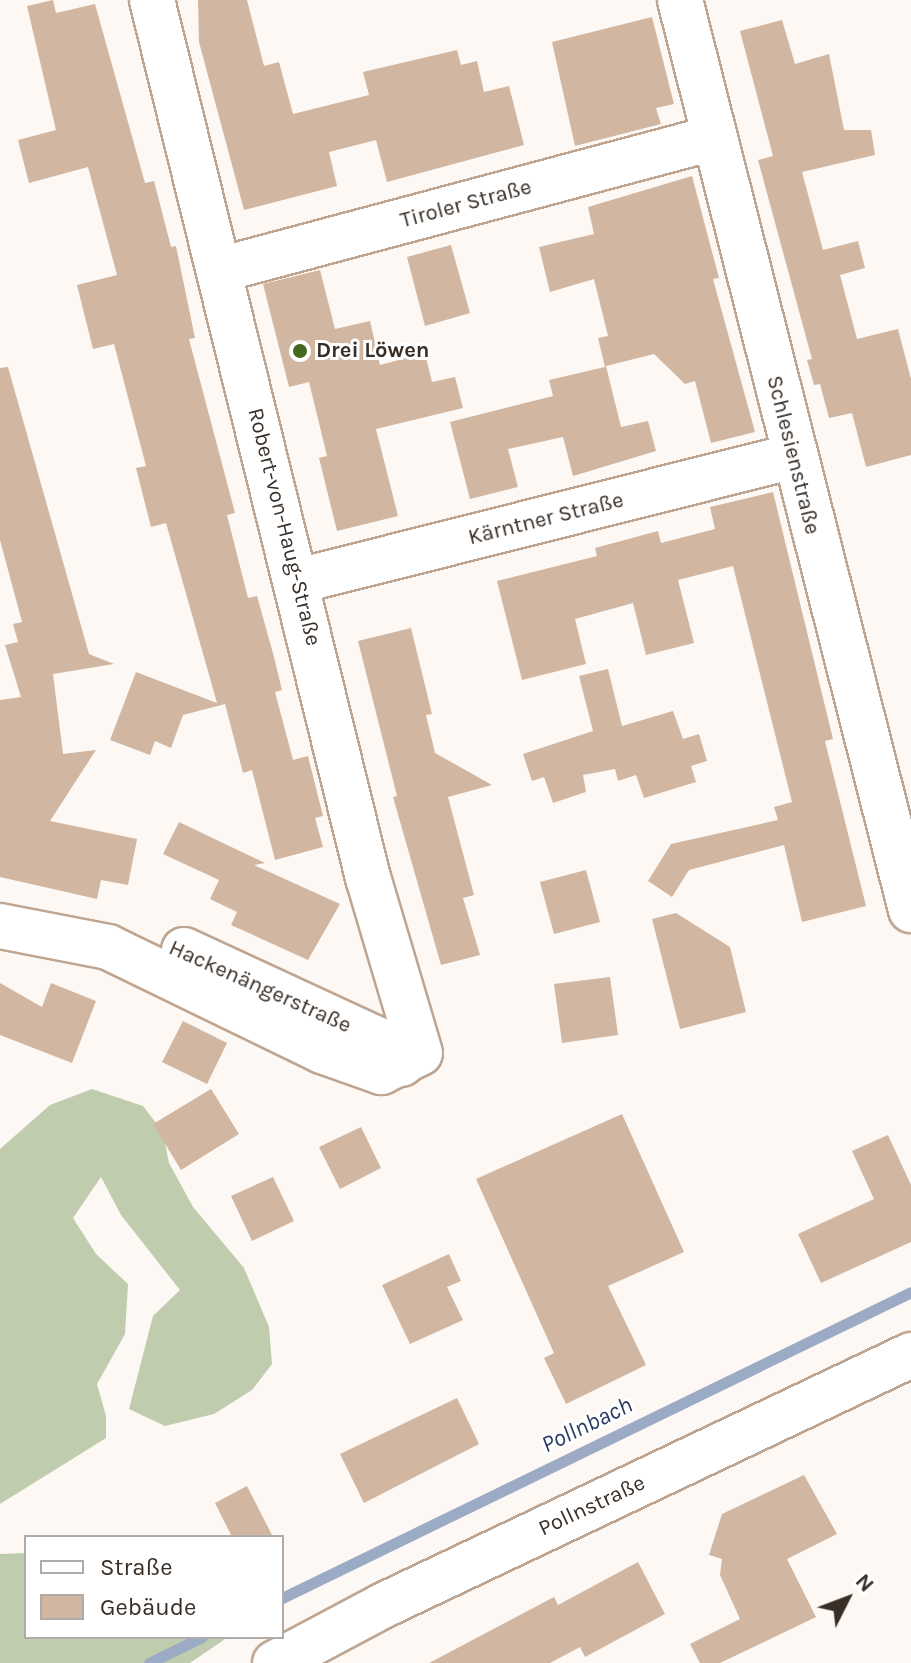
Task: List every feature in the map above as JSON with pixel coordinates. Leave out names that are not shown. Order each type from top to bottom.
[{"type":"street","name":"Robert-von-Haug-Straße","points":[[152,0],[298,581],[411,1058]]},
{"type":"street","name":"Schlesienstraße","points":[[680,0],[910,909]]},
{"type":"street","name":"Tiroler Straße","points":[[219,270],[713,138]]},
{"type":"street","name":"Kärntner Straße","points":[[298,581],[794,456]]},
{"type":"street","name":"Hackenängerstraße","points":[[0,926],[108,947],[322,1051],[381,1072],[411,1058]]},
{"type":"street","name":"Pollnstraße","points":[[275,1663],[382,1606],[911,1355]]},
{"type":"green space","points":[[92,1089],[143,1106],[163,1132],[169,1163],[193,1207],[244,1268],[269,1327],[272,1364],[252,1390],[214,1414],[165,1426],[129,1409],[153,1316],[180,1290],[121,1215],[101,1177],[73,1218],[96,1254],[128,1284],[125,1334],[97,1384],[106,1416],[106,1438],[0,1504],[0,1149],[50,1105]]},
{"type":"green space","points":[[24,1553],[24,1639],[225,1639],[190,1663],[0,1663],[0,1554]]},
{"type":"building","points":[[53,0],[56,13],[95,4],[145,183],[154,181],[171,247],[176,246],[195,338],[189,339],[235,513],[227,515],[248,598],[257,596],[274,657],[282,690],[275,692],[293,760],[308,756],[323,816],[315,818],[323,847],[275,860],[252,770],[243,773],[225,704],[183,715],[171,748],[155,741],[150,755],[110,740],[136,672],[217,703],[166,523],[151,527],[136,468],[146,466],[114,344],[93,349],[77,285],[117,275],[88,167],[29,183],[18,140],[56,130],[27,6]]},
{"type":"building","points":[[198,0],[247,0],[264,66],[279,62],[293,114],[369,95],[363,72],[457,50],[461,65],[477,61],[484,92],[509,86],[524,145],[387,182],[376,140],[329,152],[337,186],[244,210],[199,42]]},
{"type":"building","points":[[652,17],[674,104],[656,108],[661,124],[575,146],[552,42]]},
{"type":"building","points":[[782,20],[795,64],[829,54],[844,130],[871,130],[875,155],[802,172],[823,250],[858,241],[865,268],[840,275],[857,339],[898,329],[911,379],[911,455],[866,467],[852,413],[829,418],[820,384],[814,385],[807,360],[812,359],[758,160],[773,156],[740,31]]},
{"type":"building","points":[[692,176],[719,278],[713,279],[755,432],[711,443],[695,381],[685,384],[654,354],[606,366],[621,427],[648,421],[656,451],[573,476],[563,437],[508,449],[518,487],[470,499],[450,422],[553,396],[549,380],[605,367],[598,338],[608,336],[594,279],[550,292],[539,247],[594,234],[588,207]]},
{"type":"building","points":[[451,245],[470,313],[425,326],[407,257]]},
{"type":"building","points":[[320,270],[335,329],[370,321],[380,365],[425,353],[432,382],[455,377],[463,408],[376,429],[398,516],[337,531],[319,458],[327,456],[309,382],[289,387],[263,284]]},
{"type":"building","points":[[8,367],[89,654],[114,664],[53,674],[63,754],[96,750],[50,821],[137,839],[128,885],[101,880],[97,899],[0,877],[0,700],[21,697],[5,645],[18,642],[13,624],[22,622],[0,540],[0,368]]},
{"type":"building","points":[[773,492],[833,739],[825,741],[866,906],[802,922],[784,845],[689,870],[672,897],[648,881],[671,844],[778,820],[774,807],[792,802],[733,566],[678,580],[694,643],[646,655],[633,603],[575,619],[586,664],[522,680],[497,581],[597,556],[595,548],[658,531],[661,543],[715,529],[710,507]]},
{"type":"building","points":[[411,628],[432,714],[426,715],[435,753],[492,785],[448,797],[474,895],[463,898],[480,955],[441,965],[393,797],[397,796],[358,641]]},
{"type":"building","points":[[608,669],[622,726],[673,711],[683,739],[699,734],[707,761],[691,766],[696,782],[644,798],[636,775],[618,781],[615,769],[583,775],[586,792],[553,803],[544,777],[532,781],[523,754],[593,731],[579,676]]},
{"type":"building","points":[[179,822],[265,863],[254,865],[340,904],[308,960],[231,925],[237,912],[210,899],[219,880],[163,854]]},
{"type":"building","points":[[586,870],[600,922],[554,934],[540,882]]},
{"type":"building","points":[[676,913],[730,947],[746,1012],[680,1029],[652,919]]},
{"type":"building","points":[[610,977],[618,1035],[562,1043],[554,984]]},
{"type":"building","points":[[0,983],[42,1007],[51,983],[96,1001],[72,1063],[0,1035]]},
{"type":"building","points":[[183,1021],[227,1043],[207,1084],[162,1062]]},
{"type":"building","points":[[211,1089],[239,1134],[181,1170],[153,1124]]},
{"type":"building","points":[[622,1114],[684,1252],[608,1286],[646,1365],[566,1404],[544,1358],[554,1353],[476,1179]]},
{"type":"building","points":[[361,1127],[381,1168],[340,1189],[319,1147]]},
{"type":"building","points":[[888,1135],[911,1185],[911,1242],[821,1283],[798,1234],[874,1199],[852,1151]]},
{"type":"building","points":[[273,1177],[294,1221],[252,1241],[231,1196]]},
{"type":"building","points":[[449,1254],[461,1281],[447,1287],[463,1320],[410,1344],[382,1285]]},
{"type":"building","points":[[457,1398],[479,1444],[364,1503],[340,1454]]},
{"type":"building","points":[[804,1475],[837,1534],[787,1559],[816,1617],[720,1663],[700,1663],[690,1644],[740,1619],[720,1575],[722,1559],[709,1555],[722,1514]]},
{"type":"building","points":[[247,1486],[272,1535],[231,1535],[215,1503]]},
{"type":"building","points":[[638,1562],[665,1614],[585,1657],[580,1647],[550,1663],[429,1663],[554,1597],[558,1605]]},
{"type":"waterway","name":"Pollnbach","points":[[284,1597],[911,1292]]},
{"type":"waterway","name":"Pollnbach","points":[[149,1663],[198,1639]]},
{"type":"place","name":"Drei Löwen","points":[[300,351]]}]
